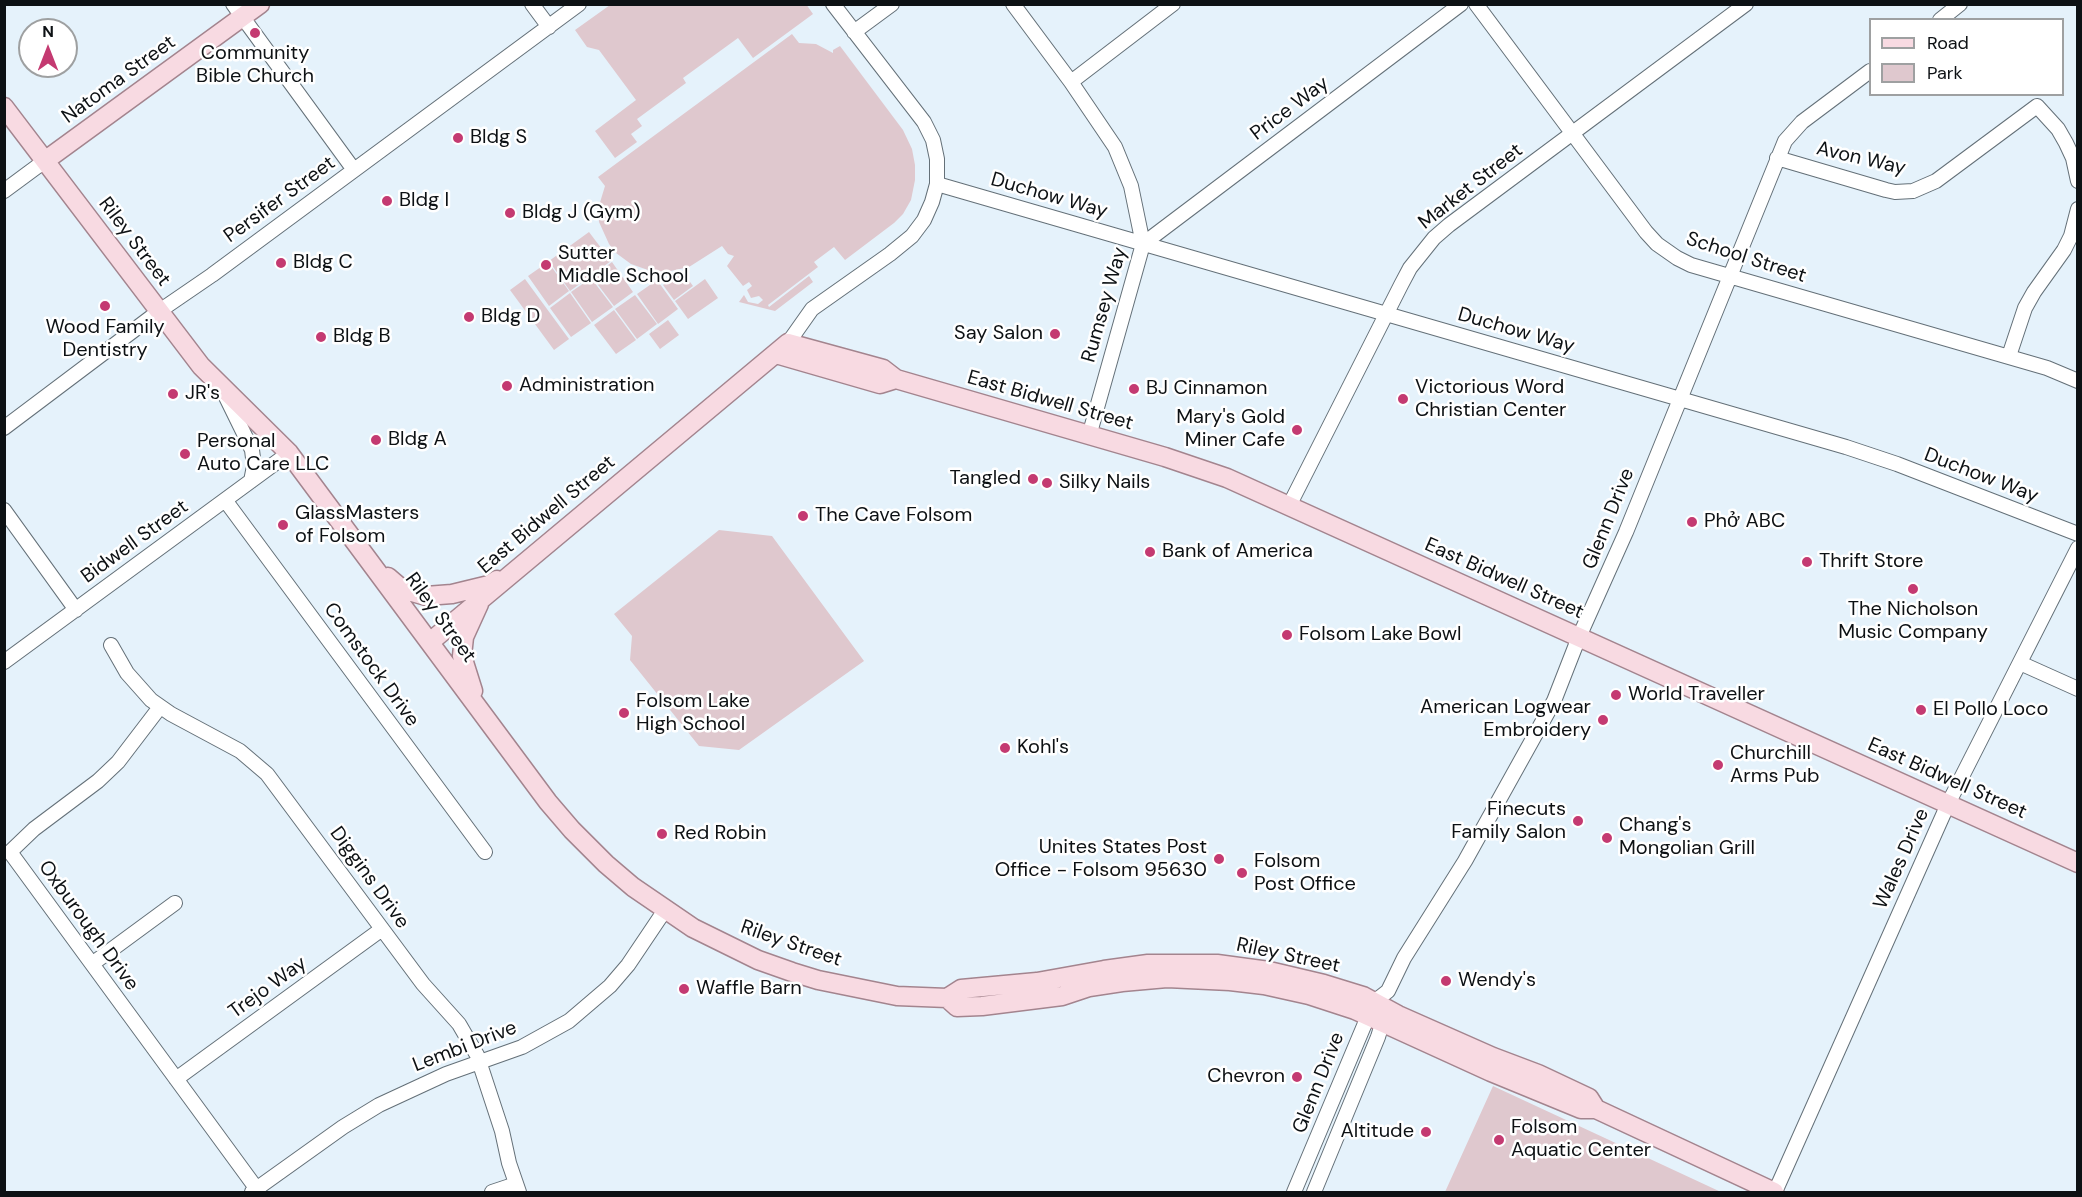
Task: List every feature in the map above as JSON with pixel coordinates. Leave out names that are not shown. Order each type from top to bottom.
[{"type":"main road","name":"Natoma Street","points":[[46,160],[237,11],[260,4]]},
{"type":"main road","name":"Riley Street","points":[[4,106],[201,366],[290,453],[548,802],[606,864],[665,910],[725,945],[758,960],[800,975],[897,996],[947,998],[961,990],[1037,982],[1148,964],[1217,964],[1290,975],[1334,987],[1581,1109],[1596,1109],[1775,1192]]},
{"type":"main road","name":"East Bidwell Street","points":[[430,642],[782,349],[880,384],[896,380],[1199,468],[1289,506],[2078,863]]},
{"type":"main road","points":[[366,555],[402,589],[426,596],[452,594],[489,585],[522,566]]},
{"type":"main road","points":[[477,705],[462,656],[464,637],[481,599]]},
{"type":"main road","points":[[982,1006],[993,997],[1051,988],[1061,984],[1070,976]]},
{"type":"main road","name":"Riley Street","points":[[947,998],[957,1007],[982,1006],[1062,996],[1089,987],[1122,982],[1203,979],[1264,985],[1309,995],[1355,1010],[1379,1009]]},
{"type":"street","points":[[532,4],[549,27]]},
{"type":"street","name":"Persifer Street","points":[[4,428],[158,312],[579,4]]},
{"type":"street","points":[[782,349],[812,309],[912,236],[924,220],[937,184],[937,159],[933,140],[924,122],[833,4]]},
{"type":"street","points":[[854,32],[892,4]]},
{"type":"street","name":"Rumsey Way","points":[[1012,4],[1105,130],[1124,165],[1131,186],[1143,244],[1089,436]]},
{"type":"street","points":[[1071,82],[1173,4]]},
{"type":"street","name":"Price Way","points":[[1143,244],[1461,4]]},
{"type":"street","name":"School Street","points":[[1476,4],[1646,232],[1657,244],[1677,258],[1691,265],[2009,356],[2078,381]]},
{"type":"street","name":"Market Street","points":[[1289,506],[1410,268],[1434,238],[1746,4]]},
{"type":"street","points":[[1942,18],[1960,4]]},
{"type":"street","points":[[237,11],[354,170]]},
{"type":"street","name":"Glenn Drive","points":[[1294,1192],[1404,958],[1465,861],[1550,708],[1626,532],[1785,141],[1795,128],[1869,72]]},
{"type":"street","name":"Avon Way","points":[[1777,158],[1886,190],[1913,191],[1936,181],[2037,106],[2058,129],[2067,143],[2078,181]]},
{"type":"street","name":"Natoma Street","points":[[4,191],[46,160]]},
{"type":"street","name":"Duchow Way","points":[[937,184],[1876,457],[2078,534]]},
{"type":"street","points":[[2009,356],[2025,308],[2064,250],[2071,236],[2078,209]]},
{"type":"street","points":[[220,386],[252,450],[254,466],[251,481]]},
{"type":"street","name":"Bidwell Street","points":[[4,662],[290,453]]},
{"type":"street","name":"Comstock Drive","points":[[225,500],[485,852]]},
{"type":"street","points":[[4,510],[76,610]]},
{"type":"street","name":"Wales Drive","points":[[1775,1192],[1948,804],[2078,548]]},
{"type":"street","name":"Diggins Drive","points":[[111,645],[138,687],[160,707],[240,751],[261,769],[423,984],[459,1024],[469,1039],[479,1062],[502,1131],[517,1188]]},
{"type":"street","points":[[2020,663],[2078,689]]},
{"type":"street","name":"Oxburough Drive","points":[[160,707],[126,752],[98,781],[34,829],[10,852],[256,1191]]},
{"type":"street","points":[[92,964],[175,903]]},
{"type":"street","name":"Lembi Drive","points":[[256,1191],[336,1132],[380,1105],[417,1086],[514,1050],[546,1035],[591,1004],[628,965],[665,910]]},
{"type":"street","name":"Trejo Way","points":[[176,1080],[382,929]]},
{"type":"street","name":"Glenn Drive","points":[[1314,1192],[1379,1009]]},
{"type":"street","points":[[1303,1192],[1315,1158],[1311,1153]]},
{"type":"street","points":[[492,1192],[517,1188]]},
{"type":"green space","points":[[806,4],[813,14],[753,58],[738,38],[683,78],[686,83],[637,119],[642,126],[631,134],[637,142],[615,158],[595,131],[636,100],[599,50],[587,47],[575,30],[610,5]]},
{"type":"green space","points":[[792,34],[799,43],[816,44],[833,53],[833,50],[840,46],[903,130],[912,149],[915,180],[911,200],[903,214],[845,260],[834,247],[814,262],[818,267],[768,305],[769,307],[809,276],[813,282],[775,311],[739,302],[744,295],[748,302],[758,304],[763,300],[759,296],[751,298],[747,290],[752,286],[749,282],[743,286],[727,266],[734,256],[728,254],[722,246],[689,267],[666,272],[648,270],[631,264],[616,253],[609,244],[599,222],[598,209],[605,186],[598,177]]},
{"type":"green space","points":[[589,232],[611,261],[570,291],[549,261]]},
{"type":"green space","points":[[548,262],[569,291],[549,306],[528,276]]},
{"type":"green space","points":[[612,262],[633,292],[614,306],[592,277]]},
{"type":"green space","points":[[682,271],[693,286],[674,300],[663,285]]},
{"type":"green space","points":[[591,278],[613,307],[592,322],[571,292]]},
{"type":"green space","points":[[525,279],[569,339],[554,350],[510,290]]},
{"type":"green space","points":[[705,279],[718,298],[688,319],[675,301]]},
{"type":"green space","points":[[657,280],[678,309],[658,324],[637,294]]},
{"type":"green space","points":[[570,293],[591,323],[571,337],[550,308]]},
{"type":"green space","points":[[635,295],[657,324],[637,339],[615,309]]},
{"type":"green space","points":[[614,310],[636,340],[616,354],[594,325]]},
{"type":"green space","points":[[668,320],[679,335],[660,349],[649,334]]},
{"type":"green space","points":[[719,530],[772,536],[864,661],[739,750],[699,746],[630,660],[632,636],[614,614]]},
{"type":"green space","points":[[1493,1086],[1721,1192],[1445,1192]]},
{"type":"place","name":"Community Bible Church","points":[[255,33]]},
{"type":"place","name":"Bldg S","points":[[458,138]]},
{"type":"place","name":"Bldg I","points":[[387,201]]},
{"type":"place","name":"Bldg J (Gym)","points":[[510,213]]},
{"type":"place","name":"Bldg C","points":[[281,263]]},
{"type":"place","name":"Sutter Middle School","points":[[546,265]]},
{"type":"place","name":"Wood Family Dentistry","points":[[105,306]]},
{"type":"place","name":"Bldg D","points":[[469,317]]},
{"type":"place","name":"Say Salon","points":[[1055,334]]},
{"type":"place","name":"Bldg B","points":[[321,337]]},
{"type":"place","name":"Administration","points":[[507,386]]},
{"type":"place","name":"BJ Cinnamon","points":[[1134,389]]},
{"type":"place","name":"JR's","points":[[173,394]]},
{"type":"place","name":"Victorious Word Christian Center","points":[[1403,399]]},
{"type":"place","name":"Mary's Gold Miner Cafe","points":[[1297,430]]},
{"type":"place","name":"Bldg A","points":[[376,440]]},
{"type":"place","name":"Personal Auto Care LLC","points":[[185,454]]},
{"type":"place","name":"Tangled","points":[[1033,479]]},
{"type":"place","name":"Silky Nails","points":[[1047,483]]},
{"type":"place","name":"The Cave Folsom","points":[[803,516]]},
{"type":"place","name":"Phở ABC","points":[[1692,522]]},
{"type":"place","name":"GlassMasters of Folsom","points":[[283,525]]},
{"type":"place","name":"Bank of America","points":[[1150,552]]},
{"type":"place","name":"Thrift Store","points":[[1807,562]]},
{"type":"place","name":"The Nicholson Music Company","points":[[1913,589]]},
{"type":"place","name":"Folsom Lake Bowl","points":[[1287,635]]},
{"type":"place","name":"World Traveller","points":[[1616,695]]},
{"type":"place","name":"El Pollo Loco","points":[[1921,710]]},
{"type":"place","name":"Folsom Lake High School","points":[[624,713]]},
{"type":"place","name":"American Logwear Embroidery","points":[[1603,720]]},
{"type":"place","name":"Kohl's","points":[[1005,748]]},
{"type":"place","name":"Churchill Arms Pub","points":[[1718,765]]},
{"type":"place","name":"Finecuts Family Salon","points":[[1578,821]]},
{"type":"place","name":"Red Robin","points":[[662,834]]},
{"type":"place","name":"Chang's Mongolian Grill","points":[[1607,838]]},
{"type":"place","name":"Unites States Post Office - Folsom 95630","points":[[1219,859]]},
{"type":"place","name":"Folsom Post Office","points":[[1242,873]]},
{"type":"place","name":"Wendy's","points":[[1446,981]]},
{"type":"place","name":"Waffle Barn","points":[[684,989]]},
{"type":"place","name":"Chevron","points":[[1297,1077]]},
{"type":"place","name":"Altitude","points":[[1426,1132]]},
{"type":"place","name":"Folsom Aquatic Center","points":[[1499,1140]]}]
